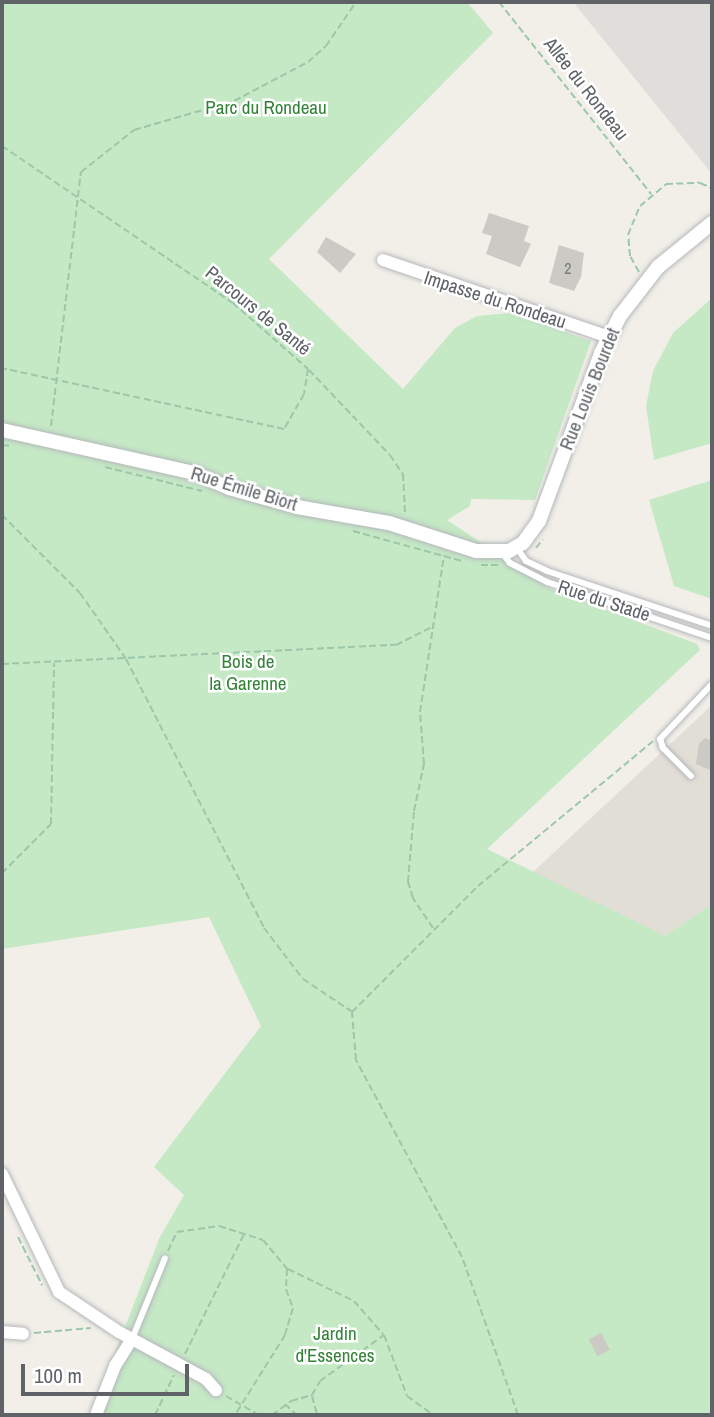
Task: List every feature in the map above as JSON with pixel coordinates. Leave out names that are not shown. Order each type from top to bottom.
[{"type":"street","name":"Rue Louis Bourdet","points":[[520,545],[544,509],[609,337],[645,282],[671,254],[712,223]]},
{"type":"street","name":"Impasse du Rondeau","points":[[383,260],[609,337]]},
{"type":"street","name":"Rue Émile Biort","points":[[2,430],[194,473],[297,507],[345,512],[403,528],[446,544],[502,553]]},
{"type":"street","points":[[502,553],[520,545]]},
{"type":"street","points":[[2,1174],[49,1279],[67,1300],[119,1332],[180,1364],[216,1390]]},
{"type":"street","points":[[2,1332],[23,1334]]},
{"type":"street","points":[[96,1415],[115,1366],[132,1339]]},
{"type":"lane","name":"Rue du Stade","points":[[520,545],[526,561],[547,571],[712,626]]},
{"type":"lane","name":"Rue du Stade","points":[[502,553],[510,563],[547,582],[712,638]]},
{"type":"lane","points":[[691,776],[663,748],[665,731],[711,690]]},
{"type":"lane","points":[[132,1339],[165,1258]]},
{"type":"path","points":[[50,442],[81,172],[134,130],[234,101],[308,62],[326,46],[356,2]]},
{"type":"path","name":"Allée du Rondeau","points":[[499,2],[652,194]]},
{"type":"path","name":"Parcours de Santé","points":[[2,146],[233,303],[308,369],[304,394],[284,429],[2,368]]},
{"type":"path","points":[[645,282],[630,256],[628,235],[633,219],[652,194],[666,184],[682,181],[712,190]]},
{"type":"path","points":[[2,266],[2,272]]},
{"type":"path","points":[[308,369],[390,455],[403,474],[407,501],[403,528]]},
{"type":"path","points":[[2,515],[80,593],[126,659],[264,928],[303,979],[352,1012]]},
{"type":"path","points":[[434,930],[413,898],[408,882],[414,811],[424,764],[420,712],[446,544]]},
{"type":"path","points":[[2,664],[396,645],[434,626]]},
{"type":"path","points":[[2,873],[51,824],[54,662]]},
{"type":"path","points":[[518,1415],[461,1257],[356,1060],[352,1012],[478,886],[665,731]]},
{"type":"path","points":[[165,1258],[177,1232],[219,1226],[263,1240],[287,1269],[354,1301],[384,1335],[407,1396],[433,1415]]},
{"type":"path","points":[[155,1415],[245,1233]]},
{"type":"path","points":[[234,1415],[285,1335],[293,1308],[286,1289],[287,1269]]},
{"type":"path","points":[[23,1334],[93,1327]]},
{"type":"path","points":[[272,1415],[285,1404],[312,1395],[320,1381],[384,1335]]},
{"type":"path","points":[[216,1390],[259,1415]]},
{"type":"path","points":[[312,1395],[317,1415]]},
{"type":"path","points":[[285,1404],[297,1415]]},
{"type":"shaded area","points":[[573,2],[712,2],[712,174]]},
{"type":"shaded area","points":[[712,705],[712,904],[665,937],[532,873]]},
{"type":"green space","points":[[2,2],[467,2],[493,33],[269,259],[403,389],[455,328],[477,316],[510,313],[591,341],[535,500],[471,499],[470,506],[447,520],[551,589],[697,644],[700,650],[487,849],[665,936],[712,904],[712,1415],[91,1415],[159,1239],[184,1195],[154,1167],[261,1026],[209,917],[2,949]]},
{"type":"green space","points":[[712,298],[712,443],[654,460],[646,406],[653,371],[673,333]]},
{"type":"green space","points":[[712,480],[712,599],[674,586],[649,500]]},
{"type":"building","points":[[489,213],[529,226],[524,241],[531,244],[520,267],[486,254],[492,236],[482,233]]},
{"type":"building","points":[[326,237],[356,254],[340,273],[317,252]]},
{"type":"building","points":[[559,245],[584,253],[581,277],[574,291],[549,283]]},
{"type":"building","points":[[705,738],[712,741],[712,771],[696,764],[699,744]]},
{"type":"building","points":[[601,1333],[610,1350],[598,1356],[589,1340]]},
{"type":"park label","name":"Parc du Rondeau","points":[[266,108]]},
{"type":"park label","name":"Bois de la Garenne","points":[[248,673]]},
{"type":"park label","name":"Jardin d'Essences","points":[[335,1345]]}]
